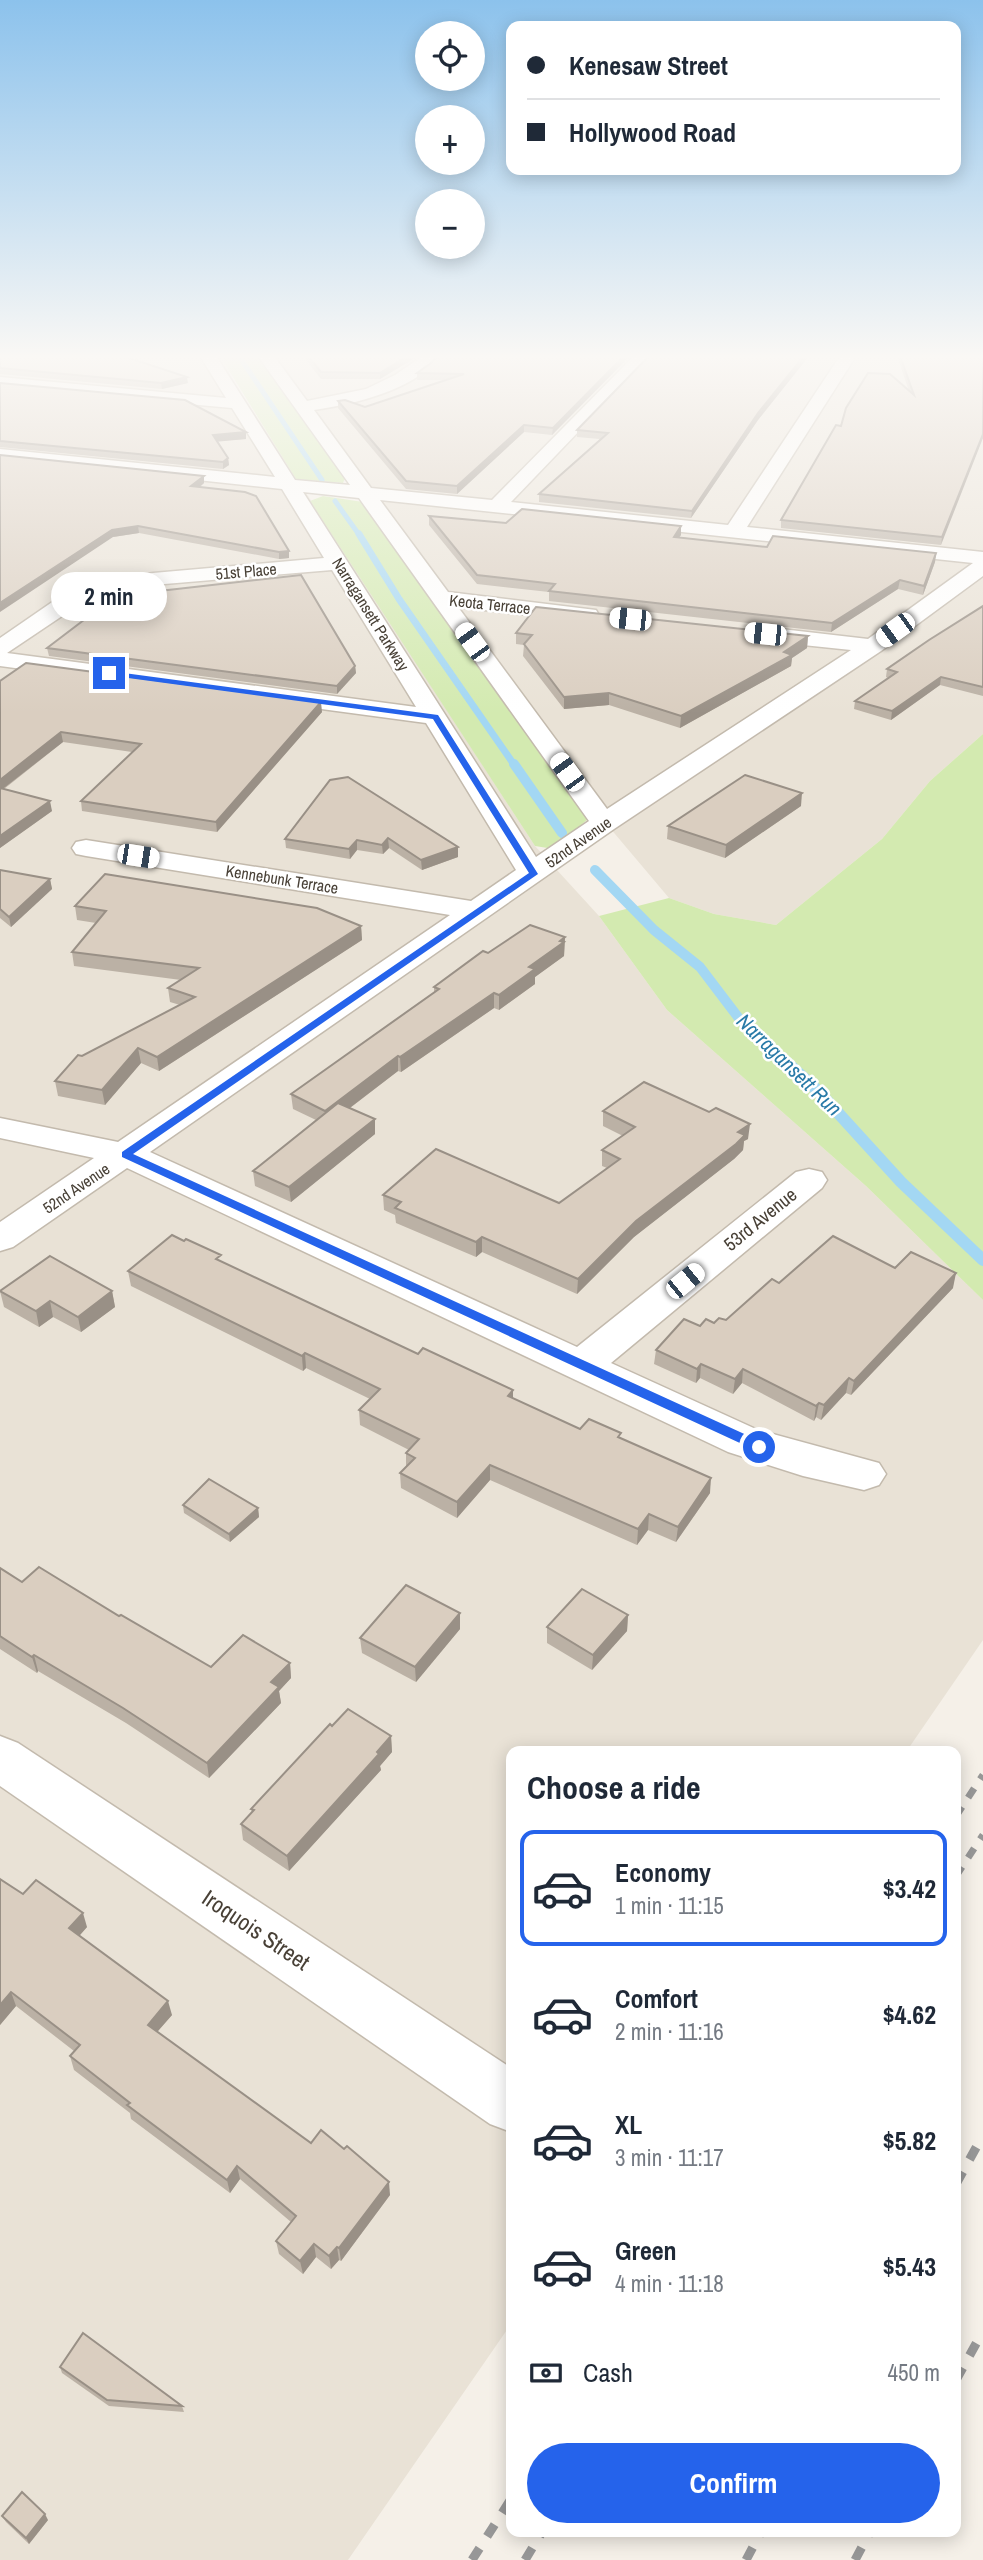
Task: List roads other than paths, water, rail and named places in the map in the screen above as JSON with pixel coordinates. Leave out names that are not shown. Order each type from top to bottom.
[{"type":"street","points":[[193,475],[983,558]]},
{"type":"street","name":"Narragansett Parkway","points":[[284,475],[533,874]]},
{"type":"street","points":[[352,475],[604,823]]},
{"type":"street","points":[[496,507],[527,475]]},
{"type":"street","points":[[734,531],[770,475]]},
{"type":"street","name":"51st Place","points":[[0,648],[59,607],[93,590],[149,571],[339,562]]},
{"type":"street","name":"52nd Avenue","points":[[0,1239],[604,823],[873,646],[983,566]]},
{"type":"street","name":"Keota Terrace","points":[[440,598],[616,618]]},
{"type":"street","points":[[738,631],[873,646]]},
{"type":"street","points":[[0,659],[435,717]]},
{"type":"street","name":"Kennebunk Terrace","points":[[86,848],[478,911]]},
{"type":"street","points":[[0,1128],[126,1154],[743,1441],[803,1460],[864,1474]]},
{"type":"street","name":"53rd Avenue","points":[[582,1365],[809,1180]]},
{"type":"street","name":"Iroquois Street","points":[[0,1758],[506,2100]]},
{"type":"waterway","name":"Narragansett Run","points":[[319,475],[322,480]]},
{"type":"waterway","name":"Narragansett Run","points":[[335,501],[360,536]]},
{"type":"waterway","name":"Narragansett Run","points":[[359,534],[399,599],[515,766]]},
{"type":"waterway","name":"Narragansett Run","points":[[514,764],[562,833]]},
{"type":"waterway","name":"Narragansett Run","points":[[595,870],[654,930],[700,967],[741,1021],[786,1062]]},
{"type":"waterway","name":"Narragansett Run","points":[[784,1060],[819,1092],[901,1182],[983,1260]]},
{"type":"railway","points":[[961,1808],[983,1775]]},
{"type":"railway","points":[[961,1868],[983,1835]]},
{"type":"railway","points":[[961,2175],[983,2135]]},
{"type":"railway","points":[[961,2371],[983,2331]]},
{"type":"railway","points":[[472,2560],[506,2507]]},
{"type":"railway","points":[[525,2560],[539,2537]]},
{"type":"railway","points":[[746,2560],[758,2537]]},
{"type":"railway","points":[[855,2560],[867,2537]]}]
